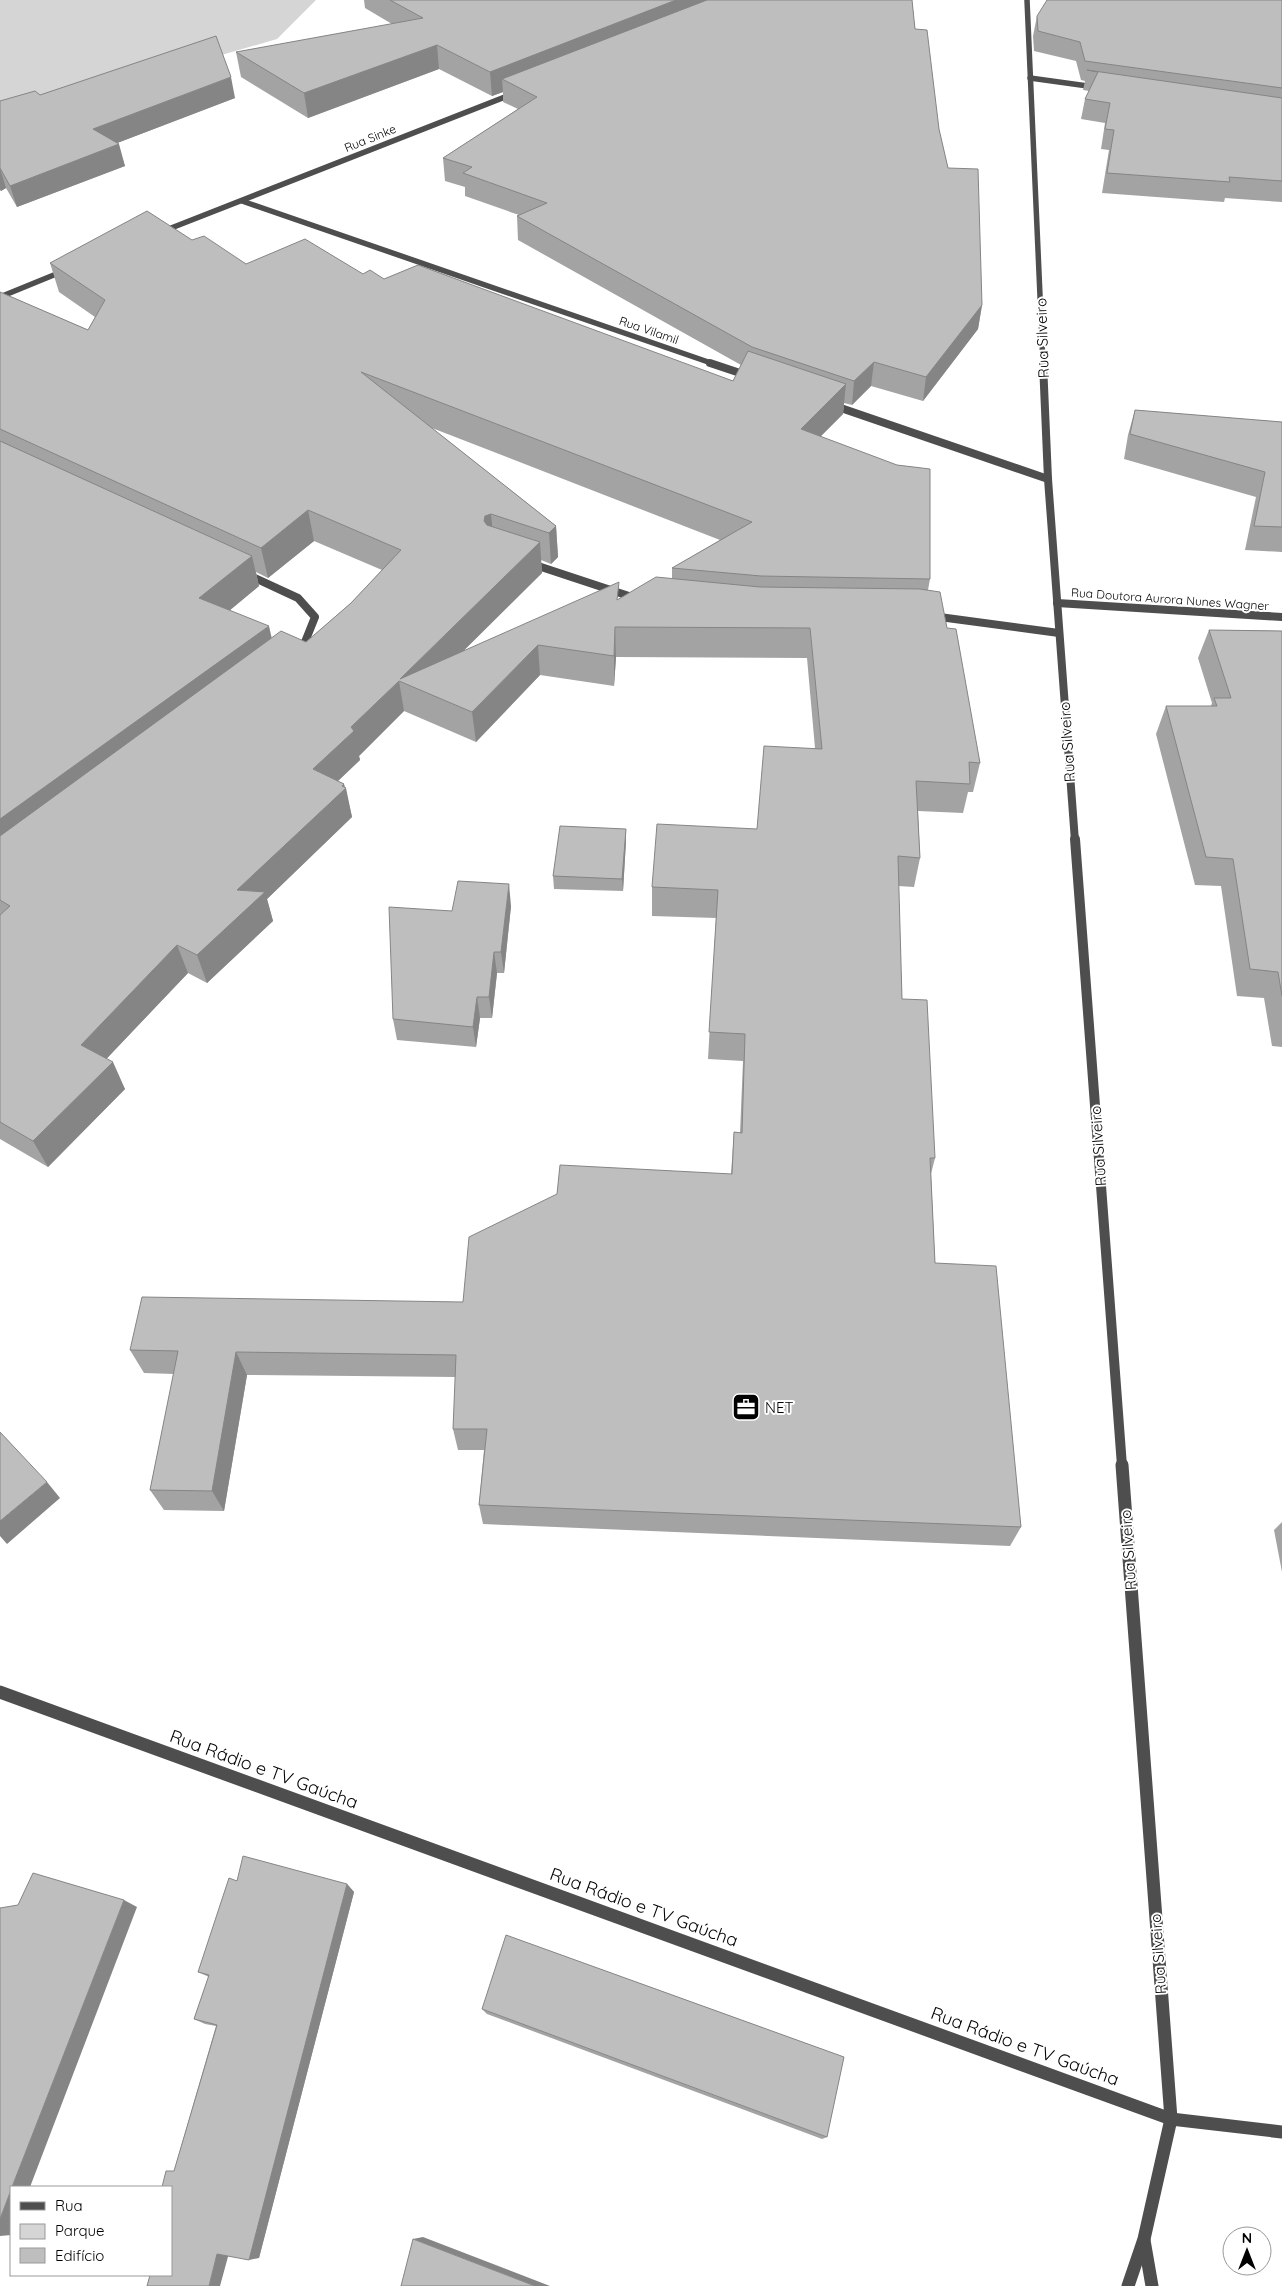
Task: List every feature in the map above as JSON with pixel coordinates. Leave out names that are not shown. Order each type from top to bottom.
[{"type":"street","name":"Rua Silveiro","points":[[1027,0],[1048,480],[1171,2119],[1144,2239],[1128,2286]]},
{"type":"street","points":[[1030,78],[1105,89]]},
{"type":"street","name":"Rua Sinke","points":[[152,235],[519,91]]},
{"type":"street","name":"Rua Vilamil","points":[[242,201],[757,379]]},
{"type":"street","points":[[0,297],[71,268]]},
{"type":"street","points":[[823,402],[1048,480]]},
{"type":"street","points":[[519,559],[644,601]]},
{"type":"street","points":[[235,569],[298,598],[315,616],[305,642],[289,653]]},
{"type":"street","name":"Rua Doutora Aurora Nunes Wagner","points":[[1057,603],[1282,617]]},
{"type":"street","points":[[923,615],[1059,634]]},
{"type":"street","name":"Rua Rádio e TV Gaúcha","points":[[0,1692],[1171,2119],[1282,2132]]},
{"type":"street","points":[[1144,2239],[1152,2286]]},
{"type":"green space","points":[[0,0],[316,0],[277,39],[0,119]]},
{"type":"building","points":[[390,0],[676,0],[490,72],[437,45],[304,93],[236,52],[423,18]]},
{"type":"building","points":[[707,0],[912,0],[915,29],[927,30],[939,129],[948,168],[978,169],[982,305],[926,377],[874,362],[854,381],[752,347],[517,216],[547,203],[463,173],[472,167],[443,158],[537,97],[502,79]]},
{"type":"building","points":[[1047,0],[1282,0],[1282,88],[1085,61],[1080,42],[1038,31],[1037,16]]},
{"type":"building","points":[[216,36],[231,77],[93,129],[119,144],[10,186],[0,168],[0,101],[35,91],[40,95]]},
{"type":"building","points":[[1087,70],[1282,98],[1282,181],[1229,177],[1230,182],[1107,173],[1114,130],[1105,129],[1110,103],[1085,99],[1098,72]]},
{"type":"building","points":[[147,211],[192,240],[204,236],[246,264],[305,239],[363,274],[370,270],[384,279],[418,265],[733,381],[748,351],[846,384],[801,429],[897,465],[930,469],[930,579],[761,576],[672,568],[752,522],[361,372],[556,526],[549,533],[491,514],[485,516],[484,521],[487,525],[540,542],[400,679],[619,582],[617,600],[656,577],[760,587],[920,589],[940,592],[947,628],[956,629],[980,763],[969,762],[970,784],[916,781],[920,858],[898,856],[902,999],[927,1000],[935,1158],[930,1158],[935,1263],[996,1266],[1021,1527],[479,1505],[487,1429],[453,1429],[456,1355],[236,1352],[212,1491],[150,1490],[178,1351],[130,1350],[142,1297],[463,1302],[469,1237],[557,1194],[560,1165],[732,1174],[734,1132],[742,1133],[745,1034],[709,1032],[718,890],[652,887],[657,824],[757,829],[764,746],[822,749],[810,628],[615,627],[614,656],[538,645],[472,712],[399,681],[351,727],[354,731],[313,769],[344,784],[342,786],[346,788],[237,890],[265,892],[197,955],[177,945],[81,1045],[113,1062],[33,1141],[0,1122],[0,915],[10,906],[0,900],[0,836],[281,631],[306,642],[351,603],[401,550],[308,510],[261,548],[0,429],[0,292],[88,330],[105,300],[50,263]]},
{"type":"building","points":[[1135,410],[1282,422],[1282,527],[1254,526],[1265,472],[1130,434]]},
{"type":"building","points":[[0,441],[252,556],[199,598],[269,626],[0,819]]},
{"type":"building","points":[[1209,630],[1282,631],[1282,996],[1278,972],[1250,969],[1233,859],[1206,857],[1166,706],[1217,706],[1214,698],[1231,698]]},
{"type":"building","points":[[560,826],[626,829],[622,879],[553,876]]},
{"type":"building","points":[[458,881],[509,884],[501,952],[494,952],[489,997],[477,997],[473,1027],[393,1019],[389,907],[452,911]]},
{"type":"building","points":[[0,1432],[47,1482],[0,1521]]},
{"type":"building","points":[[243,1856],[347,1884],[249,2260],[217,2254],[209,2286],[147,2286],[150,2276],[172,2276],[172,2186],[162,2186],[166,2171],[174,2171],[217,2025],[194,2019],[209,1975],[198,1972],[229,1878],[237,1881]]},
{"type":"building","points":[[33,1873],[124,1900],[12,2186],[10,2186],[10,2193],[0,2219],[0,1908],[18,1905]]},
{"type":"building","points":[[506,1935],[844,2057],[827,2137],[482,2009]]},
{"type":"building","points":[[413,2239],[535,2286],[401,2286]]},
{"type":"place","name":"NET","points":[[746,1407]]}]
